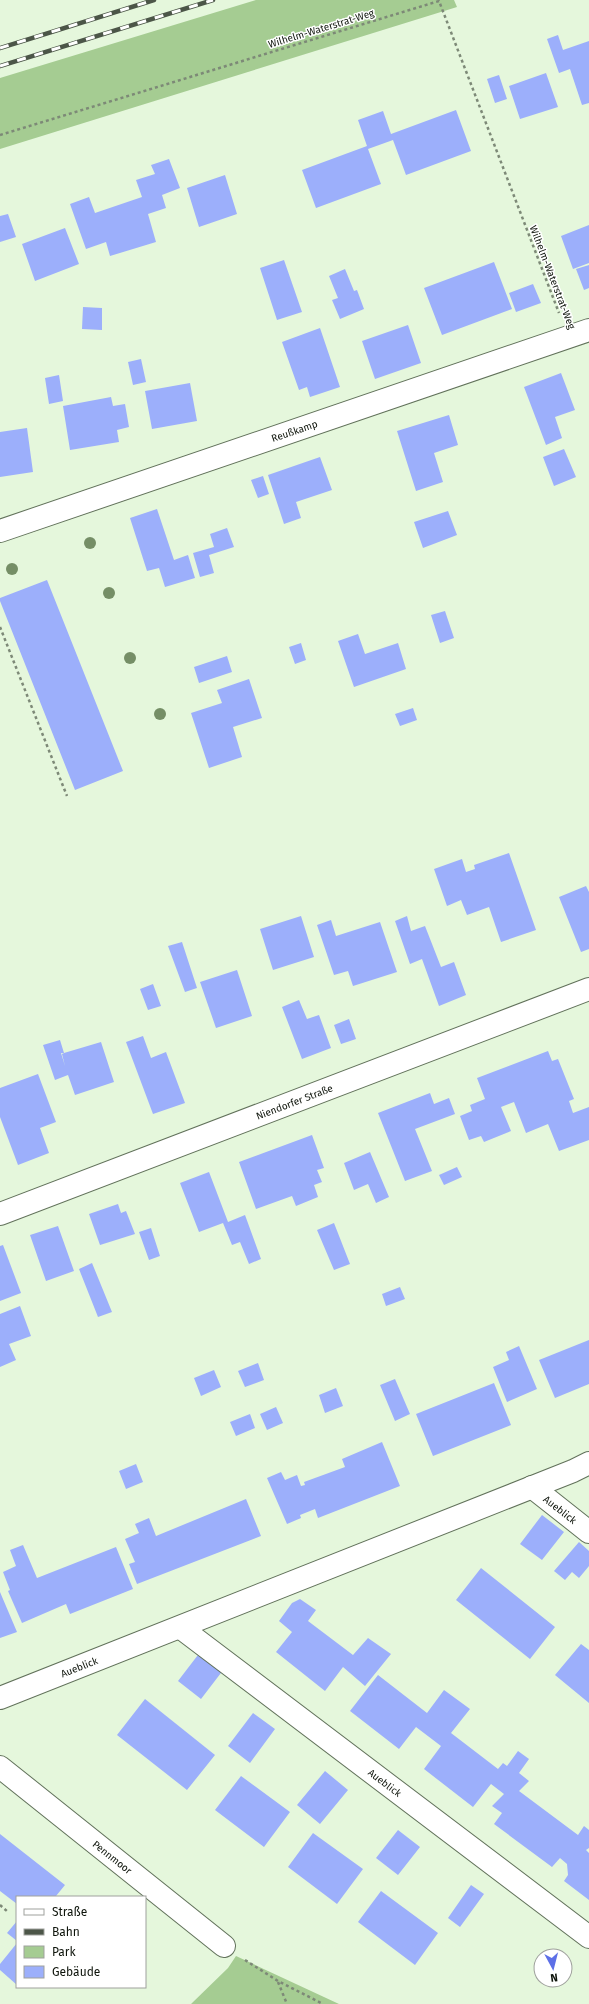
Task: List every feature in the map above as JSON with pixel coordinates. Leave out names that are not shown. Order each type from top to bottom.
[{"type":"street","name":"Reußkamp","points":[[0,531],[589,330]]},
{"type":"street","name":"Niendorfer Straße","points":[[0,1214],[589,989]]},
{"type":"street","name":"Aueblick","points":[[0,1698],[181,1628],[573,1472],[589,1463]]},
{"type":"street","name":"Aueblick","points":[[532,1488],[589,1532]]},
{"type":"street","name":"Aueblick","points":[[181,1628],[589,1938]]},
{"type":"street","name":"Pennmoor","points":[[0,1767],[224,1946]]},
{"type":"path","name":"Wilhelm-Waterstrat-Weg","points":[[0,135],[439,1],[568,338]]},
{"type":"path","points":[[0,627],[67,796]]},
{"type":"path","points":[[0,1905],[8,1912]]},
{"type":"path","points":[[224,1946],[278,1981],[323,2004]]},
{"type":"path","points":[[278,1981],[287,2004]]},
{"type":"green space","points":[[256,0],[454,0],[457,7],[0,149],[0,78]]},
{"type":"green space","points":[[236,1956],[339,2004],[191,2004],[228,1968]]},
{"type":"building","points":[[558,35],[563,50],[589,41],[589,103],[582,105],[570,69],[559,73],[547,39]]},
{"type":"building","points":[[546,73],[558,107],[520,119],[509,86]]},
{"type":"building","points":[[499,75],[507,99],[495,103],[487,79]]},
{"type":"building","points":[[456,110],[471,151],[406,175],[393,140],[368,149],[381,184],[316,208],[302,170],[367,146],[358,120],[383,111],[391,134]]},
{"type":"building","points":[[169,159],[180,188],[162,195],[166,208],[148,214],[156,242],[110,256],[106,242],[86,249],[70,204],[89,197],[95,213],[142,197],[136,180],[155,174],[151,165]]},
{"type":"building","points":[[225,175],[237,214],[199,227],[187,188]]},
{"type":"building","points":[[8,214],[16,237],[0,242],[0,216]]},
{"type":"building","points":[[589,225],[589,263],[573,269],[561,236]]},
{"type":"building","points":[[65,228],[79,264],[35,281],[22,244]]},
{"type":"building","points":[[284,260],[302,312],[277,320],[260,268]]},
{"type":"building","points":[[494,262],[512,309],[442,335],[424,288]]},
{"type":"building","points":[[589,265],[589,288],[584,290],[576,269]]},
{"type":"building","points":[[345,269],[354,291],[357,290],[364,309],[340,319],[332,300],[338,298],[329,276]]},
{"type":"building","points":[[533,284],[541,303],[516,312],[509,293]]},
{"type":"building","points":[[83,307],[102,308],[102,330],[82,329]]},
{"type":"building","points":[[408,325],[421,363],[375,379],[362,341]]},
{"type":"building","points":[[320,328],[340,387],[310,397],[307,387],[299,390],[282,342]]},
{"type":"building","points":[[141,359],[146,382],[133,385],[128,362]]},
{"type":"building","points":[[561,373],[575,410],[555,417],[562,438],[546,445],[524,387]]},
{"type":"building","points":[[59,375],[63,401],[49,404],[45,378]]},
{"type":"building","points":[[190,383],[197,421],[152,429],[145,391]]},
{"type":"building","points":[[111,397],[113,406],[125,404],[129,427],[117,430],[119,442],[70,450],[63,406]]},
{"type":"building","points":[[449,415],[458,445],[434,453],[443,482],[416,491],[397,431]]},
{"type":"building","points":[[27,428],[33,472],[0,477],[0,432]]},
{"type":"building","points":[[564,449],[576,477],[554,486],[543,457]]},
{"type":"building","points":[[320,457],[332,490],[296,502],[301,518],[284,524],[268,475]]},
{"type":"building","points":[[263,476],[269,494],[258,498],[251,480]]},
{"type":"building","points":[[157,509],[174,560],[188,555],[195,578],[165,587],[159,568],[147,571],[130,518]]},
{"type":"building","points":[[448,511],[457,535],[423,548],[414,522]]},
{"type":"building","points":[[227,528],[234,547],[209,555],[214,573],[200,577],[193,553],[214,547],[210,534]]},
{"type":"building","points":[[47,580],[123,771],[75,790],[0,601],[0,598]]},
{"type":"building","points":[[445,611],[454,638],[440,643],[431,615]]},
{"type":"building","points":[[358,634],[365,654],[398,643],[406,669],[354,687],[338,641]]},
{"type":"building","points":[[301,643],[306,660],[295,664],[289,647]]},
{"type":"building","points":[[227,656],[232,672],[199,683],[194,667]]},
{"type":"building","points":[[249,679],[262,718],[233,727],[242,757],[209,768],[191,713],[222,703],[217,690]]},
{"type":"building","points":[[413,708],[417,720],[400,726],[395,714]]},
{"type":"building","points":[[509,853],[536,930],[501,942],[489,907],[467,915],[461,900],[447,906],[434,869],[462,859],[466,872],[475,869],[474,865]]},
{"type":"building","points":[[586,886],[589,892],[589,949],[581,952],[559,897]]},
{"type":"building","points":[[301,916],[314,957],[273,970],[260,929]]},
{"type":"building","points":[[407,916],[411,931],[425,926],[441,967],[454,962],[466,995],[439,1006],[422,959],[410,964],[395,921]]},
{"type":"building","points":[[331,920],[336,936],[380,922],[397,972],[353,986],[348,971],[334,975],[317,925]]},
{"type":"building","points":[[182,942],[197,988],[185,992],[168,946]]},
{"type":"building","points":[[237,970],[252,1016],[216,1028],[200,982]]},
{"type":"building","points":[[153,984],[161,1006],[148,1010],[140,989]]},
{"type":"building","points":[[299,1000],[307,1019],[319,1015],[331,1048],[302,1059],[282,1007]]},
{"type":"building","points":[[349,1019],[356,1039],[341,1044],[334,1025]]},
{"type":"building","points":[[143,1036],[151,1058],[166,1052],[185,1103],[153,1114],[126,1042]]},
{"type":"building","points":[[60,1040],[64,1053],[101,1042],[114,1082],[75,1095],[68,1075],[55,1080],[43,1045]]},
{"type":"building","points":[[548,1051],[552,1061],[558,1059],[574,1099],[569,1101],[573,1113],[589,1107],[589,1140],[559,1151],[548,1124],[526,1133],[514,1102],[501,1107],[511,1131],[484,1142],[481,1136],[469,1140],[460,1116],[472,1111],[470,1105],[485,1099],[477,1078]]},
{"type":"building","points":[[38,1074],[56,1122],[40,1128],[49,1153],[18,1165],[0,1117],[0,1088]]},
{"type":"building","points":[[430,1093],[434,1104],[449,1098],[455,1114],[415,1129],[432,1171],[405,1181],[378,1113]]},
{"type":"building","points":[[312,1135],[324,1168],[317,1170],[322,1182],[314,1185],[318,1197],[296,1206],[292,1196],[256,1209],[239,1162]]},
{"type":"building","points":[[370,1152],[389,1197],[376,1203],[368,1184],[354,1190],[344,1163]]},
{"type":"building","points":[[457,1167],[462,1177],[444,1185],[439,1175]]},
{"type":"building","points":[[209,1172],[228,1222],[245,1215],[261,1259],[249,1264],[240,1242],[232,1245],[223,1223],[199,1232],[180,1183]]},
{"type":"building","points":[[118,1204],[121,1213],[126,1211],[135,1234],[100,1245],[89,1214]]},
{"type":"building","points":[[334,1223],[350,1264],[334,1270],[317,1230]]},
{"type":"building","points":[[58,1226],[74,1271],[46,1281],[30,1235]]},
{"type":"building","points":[[151,1228],[160,1256],[149,1260],[139,1232]]},
{"type":"building","points":[[3,1245],[21,1293],[0,1301],[0,1246]]},
{"type":"building","points":[[92,1263],[112,1312],[98,1317],[79,1269]]},
{"type":"building","points":[[400,1287],[405,1299],[386,1306],[382,1294]]},
{"type":"building","points":[[20,1306],[31,1336],[9,1344],[16,1360],[0,1367],[0,1314]]},
{"type":"building","points":[[589,1340],[589,1384],[555,1398],[539,1360]]},
{"type":"building","points":[[519,1346],[537,1389],[507,1402],[493,1367],[509,1360],[506,1352]]},
{"type":"building","points":[[258,1363],[264,1380],[245,1387],[238,1371]]},
{"type":"building","points":[[214,1370],[221,1387],[201,1396],[194,1378]]},
{"type":"building","points":[[395,1379],[410,1414],[395,1421],[380,1385]]},
{"type":"building","points":[[494,1383],[511,1425],[433,1456],[416,1414]]},
{"type":"building","points":[[336,1388],[343,1406],[325,1413],[319,1395]]},
{"type":"building","points":[[276,1407],[283,1423],[267,1430],[260,1414]]},
{"type":"building","points":[[250,1414],[255,1428],[236,1436],[230,1422]]},
{"type":"building","points":[[382,1442],[400,1486],[318,1518],[315,1509],[300,1515],[301,1518],[287,1524],[267,1478],[281,1472],[285,1480],[297,1475],[301,1486],[305,1485],[304,1482],[345,1467],[342,1459]]},
{"type":"building","points":[[136,1464],[143,1482],[126,1489],[119,1471]]},
{"type":"building","points":[[246,1499],[261,1536],[137,1584],[129,1564],[135,1562],[125,1539],[139,1533],[135,1524],[149,1518],[156,1536]]},
{"type":"building","points":[[542,1515],[564,1532],[542,1560],[520,1544]]},
{"type":"building","points":[[579,1542],[589,1551],[589,1566],[579,1578],[572,1572],[565,1580],[554,1571]]},
{"type":"building","points":[[23,1545],[37,1578],[116,1547],[133,1589],[70,1614],[66,1604],[22,1623],[8,1591],[10,1590],[3,1572],[16,1566],[10,1550]]},
{"type":"building","points":[[481,1568],[555,1627],[530,1659],[456,1600]]},
{"type":"building","points":[[0,1592],[17,1632],[0,1638]]},
{"type":"building","points":[[300,1599],[316,1610],[308,1621],[353,1655],[368,1638],[391,1654],[365,1686],[343,1667],[325,1691],[276,1652],[292,1632],[279,1621],[292,1603]]},
{"type":"building","points":[[581,1644],[589,1650],[589,1703],[555,1675]]},
{"type":"building","points":[[201,1651],[224,1669],[201,1699],[178,1681]]},
{"type":"building","points":[[378,1675],[427,1713],[444,1690],[470,1709],[451,1733],[498,1769],[503,1763],[507,1766],[518,1751],[529,1759],[519,1773],[529,1781],[519,1791],[578,1835],[584,1826],[589,1830],[589,1848],[586,1850],[589,1853],[589,1900],[564,1881],[568,1875],[567,1864],[560,1858],[552,1867],[494,1824],[502,1813],[492,1806],[504,1794],[491,1784],[473,1807],[424,1769],[441,1746],[416,1727],[399,1749],[350,1711]]},
{"type":"building","points":[[145,1699],[215,1755],[187,1790],[117,1735]]},
{"type":"building","points":[[253,1713],[275,1729],[250,1763],[228,1746]]},
{"type":"building","points":[[325,1771],[348,1790],[320,1824],[297,1805]]},
{"type":"building","points":[[241,1776],[290,1812],[264,1847],[215,1810]]},
{"type":"building","points":[[398,1830],[420,1847],[398,1875],[376,1858]]},
{"type":"building","points":[[313,1833],[363,1869],[337,1904],[288,1867]]},
{"type":"building","points":[[0,1834],[65,1885],[56,1896],[16,1896],[16,1903],[0,1891]]},
{"type":"building","points":[[471,1885],[484,1894],[460,1927],[448,1918]]},
{"type":"building","points":[[381,1891],[438,1933],[415,1965],[358,1922]]},
{"type":"building","points":[[16,1922],[16,1940],[7,1933]]},
{"type":"building","points":[[16,1944],[16,1984],[0,1970],[0,1964]]},
{"type":"railway","points":[[0,48],[154,0]]},
{"type":"railway","points":[[0,66],[213,0]]}]
